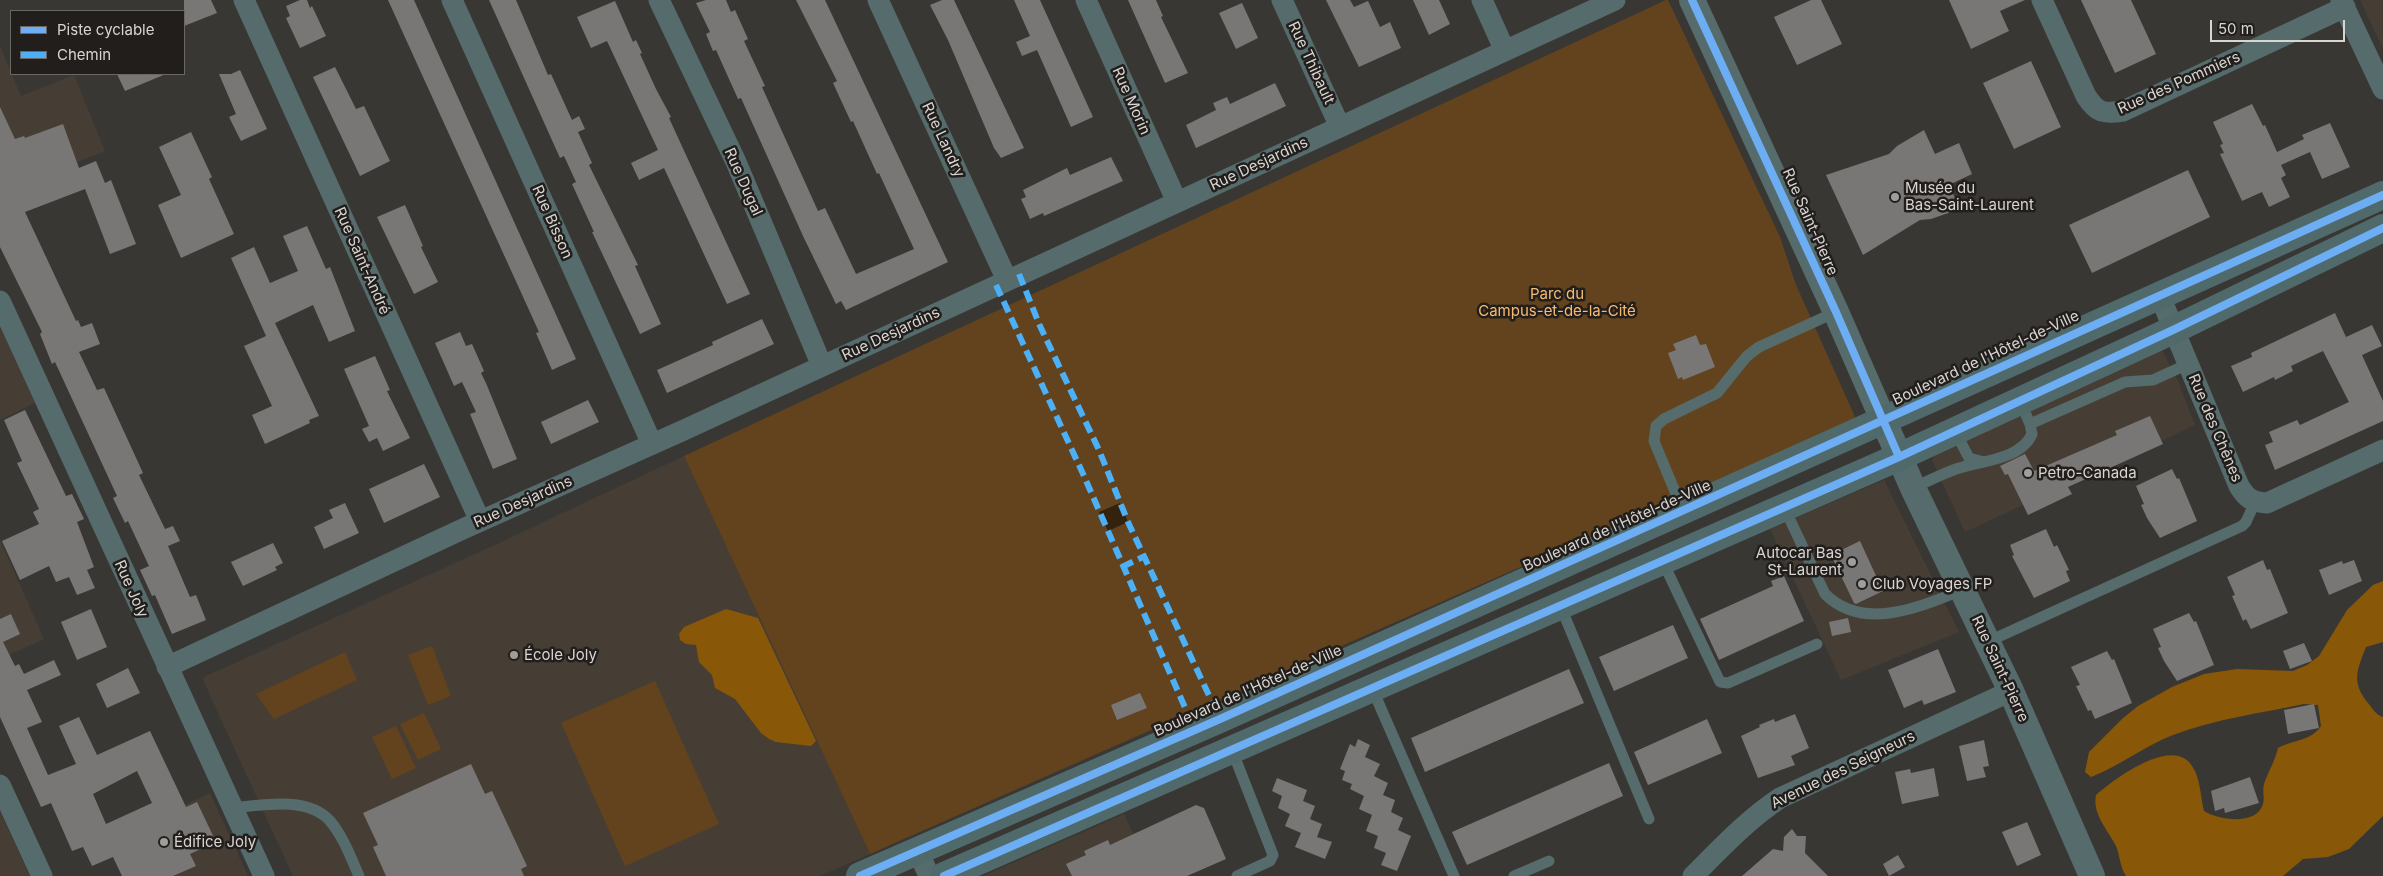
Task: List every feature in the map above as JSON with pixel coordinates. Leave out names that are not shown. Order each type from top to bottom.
[{"type":"main road","name":"Boulevard de l'Hôtel-de-Ville","points":[[860,876],[1229,715],[2159,294],[2383,195]]},
{"type":"main road","points":[[944,876],[1955,431],[2025,412],[2173,330],[2383,228]]},
{"type":"street","name":"Rue Saint-André","points":[[244,0],[480,521]]},
{"type":"street","name":"Rue Bisson","points":[[452,0],[652,444]]},
{"type":"street","name":"Rue Dugal","points":[[659,0],[736,162],[822,366]]},
{"type":"street","name":"Rue Landry","points":[[878,0],[1007,280]]},
{"type":"street","name":"Rue Morin","points":[[1086,0],[1177,202]]},
{"type":"street","name":"Rue Thibault","points":[[1282,0],[1340,127]]},
{"type":"street","points":[[1482,0],[1505,51]]},
{"type":"street","name":"Rue Desjardins","points":[[167,668],[480,521],[822,366],[1615,0]]},
{"type":"street","name":"Rue Saint-Pierre","points":[[1692,0],[1836,312],[1913,488],[2011,692],[2092,876]]},
{"type":"street","name":"Rue des Pommiers","points":[[2042,0],[2086,96],[2094,108],[2110,113],[2123,111],[2343,4]]},
{"type":"street","points":[[2343,4],[2383,89]]},
{"type":"street","name":"Rue des Chênes","points":[[2159,294],[2239,486],[2246,497],[2255,502]]},
{"type":"street","name":"Rue Joly","points":[[0,302],[264,876]]},
{"type":"street","points":[[2255,502],[2268,503],[2383,450]]},
{"type":"street","name":"Avenue des Seigneurs","points":[[1693,876],[1736,833],[1763,809],[1780,798],[2011,692]]},
{"type":"street","points":[[0,785],[42,876]]},
{"type":"street","points":[[918,851],[929,876]]},
{"type":"lane","points":[[1683,511],[1654,441],[1656,426],[1664,419],[1718,393],[1747,356],[1759,347],[1836,312]]},
{"type":"lane","points":[[1913,488],[1957,469],[1989,462],[2025,445],[2032,434],[2025,412],[2125,382],[2153,380],[2188,364]]},
{"type":"lane","points":[[1955,431],[1969,458],[1980,462],[1989,462]]},
{"type":"lane","points":[[1987,642],[2242,526],[2246,522],[2255,502]]},
{"type":"lane","points":[[1784,507],[1826,594],[1835,603],[1847,609],[1882,613],[1902,612],[1962,590]]},
{"type":"lane","points":[[1662,560],[1720,682],[1728,683],[1817,644]]},
{"type":"lane","points":[[1560,605],[1649,819]]},
{"type":"lane","points":[[1372,688],[1454,876]]},
{"type":"lane","points":[[1231,749],[1273,855],[1266,864],[1237,876]]},
{"type":"lane","points":[[233,808],[274,804],[295,805],[319,812],[337,830],[359,876]]},
{"type":"lane","points":[[1514,876],[1549,861]]},
{"type":"shaded area","points":[[2360,0],[2383,0],[2383,49]]},
{"type":"shaded area","points":[[0,46],[10,70],[10,75],[12,75],[21,96],[74,75],[105,151],[0,192]]},
{"type":"shaded area","points":[[0,326],[35,403],[0,420]]},
{"type":"shaded area","points":[[2161,349],[2178,381],[2195,425],[1965,532],[1932,460],[1934,455]]},
{"type":"shaded area","name":"École Joly","points":[[684,456],[870,854],[820,876],[293,876],[203,680],[204,677],[497,544]]},
{"type":"shaded area","points":[[1884,480],[1959,632],[1841,680],[1770,529]]},
{"type":"shaded area","points":[[1120,503],[1128,522],[1108,531],[1099,512]]},
{"type":"shaded area","points":[[0,540],[44,639],[0,659]]},
{"type":"shaded area","points":[[2383,581],[2383,642],[2366,647],[2357,676],[2359,689],[2363,696],[2375,712],[2383,717],[2383,816],[2349,849],[2328,857],[2303,859],[2283,876],[2126,876],[2122,869],[2116,846],[2098,815],[2095,802],[2096,795],[2116,779],[2144,763],[2158,757],[2172,755],[2183,758],[2195,771],[2204,811],[2227,819],[2253,816],[2263,804],[2264,784],[2278,748],[2312,735],[2321,726],[2318,705],[2304,704],[2189,729],[2162,740],[2091,777],[2085,772],[2089,752],[2123,718],[2138,706],[2172,687],[2204,674],[2237,669],[2293,671],[2307,665],[2319,656],[2347,610],[2373,585]]},
{"type":"shaded area","points":[[726,609],[758,618],[816,741],[811,746],[776,742],[761,733],[735,699],[715,688],[712,675],[699,662],[696,645],[686,644],[680,640],[679,634],[684,627]]},
{"type":"shaded area","points":[[210,793],[248,876],[155,876],[134,828]]},
{"type":"shaded area","points":[[0,811],[23,861],[30,876],[0,876]]},
{"type":"shaded area","points":[[1124,814],[1153,876],[983,876]]},
{"type":"green space","name":"Parc du Campus-et-de-la-Cité","points":[[1668,0],[1780,237],[1796,285],[1856,419],[870,854],[684,456]]},
{"type":"green space","points":[[432,646],[451,696],[428,705],[408,655]]},
{"type":"green space","points":[[345,652],[357,680],[274,719],[256,694]]},
{"type":"green space","points":[[655,681],[719,824],[625,866],[561,723]]},
{"type":"green space","points":[[424,713],[441,749],[418,760],[400,724]]},
{"type":"green space","points":[[396,726],[416,768],[392,779],[372,737]]},
{"type":"building","points":[[184,0],[211,0],[217,13],[185,26]]},
{"type":"building","points":[[300,0],[307,0],[310,8],[312,6],[326,36],[300,48],[286,18],[290,16],[286,6]]},
{"type":"building","points":[[388,0],[414,0],[576,359],[552,370],[536,333],[539,332]]},
{"type":"building","points":[[489,0],[516,0],[548,75],[551,74],[572,120],[579,116],[585,129],[578,132],[592,163],[589,165],[638,265],[635,266],[661,324],[640,334],[592,232],[594,232],[572,184],[576,182],[564,156],[560,158]]},
{"type":"building","points":[[706,0],[726,0],[731,12],[735,10],[748,39],[744,41],[765,86],[762,87],[818,211],[825,208],[856,274],[914,249],[879,173],[877,174],[853,121],[851,122],[833,83],[837,81],[796,0],[825,0],[948,262],[846,310],[841,301],[836,304],[741,98],[738,99],[716,50],[713,51],[706,34],[710,32],[696,3]]},
{"type":"building","points":[[942,0],[954,0],[1024,148],[1001,158],[994,148],[948,40],[930,5]]},
{"type":"building","points":[[1014,0],[1040,0],[1093,117],[1071,127],[1037,50],[1022,56],[1016,42],[1030,36]]},
{"type":"building","points":[[1128,0],[1156,0],[1163,16],[1161,17],[1188,73],[1165,83]]},
{"type":"building","points":[[1326,0],[1350,0],[1354,7],[1368,1],[1380,27],[1390,22],[1401,48],[1359,67]]},
{"type":"building","points":[[1413,0],[1439,0],[1450,24],[1429,35]]},
{"type":"building","points":[[1811,0],[1821,0],[1842,44],[1797,65],[1774,17]]},
{"type":"building","points":[[1949,0],[2025,0],[2000,11],[2009,31],[1971,49]]},
{"type":"building","points":[[2081,0],[2131,0],[2156,54],[2115,73]]},
{"type":"building","points":[[615,1],[633,42],[636,40],[642,53],[640,54],[671,117],[669,118],[750,294],[727,304],[664,168],[639,180],[631,163],[658,150],[607,41],[591,48],[577,17]]},
{"type":"building","points":[[1242,3],[1258,38],[1236,49],[1219,13]]},
{"type":"building","points":[[2031,61],[2061,127],[2014,149],[1983,83]]},
{"type":"building","points":[[335,67],[356,109],[364,106],[390,161],[360,176],[313,77]]},
{"type":"building","points":[[240,70],[267,129],[241,141],[229,117],[236,114],[219,74],[231,74]]},
{"type":"building","points":[[117,75],[164,75],[125,91]]},
{"type":"building","points":[[1275,83],[1286,106],[1196,148],[1186,125],[1216,110],[1213,103],[1227,97],[1230,104]]},
{"type":"building","points":[[2252,104],[2263,126],[2265,125],[2277,152],[2304,139],[2302,135],[2330,123],[2350,167],[2322,179],[2310,152],[2281,165],[2286,175],[2281,178],[2290,197],[2269,207],[2262,192],[2242,201],[2220,154],[2224,153],[2220,145],[2223,144],[2213,122]]},
{"type":"building","points":[[0,107],[15,139],[24,136],[25,138],[63,124],[79,168],[96,161],[105,183],[111,180],[136,244],[110,254],[85,189],[25,212],[76,321],[78,320],[81,327],[92,323],[100,344],[79,352],[97,390],[104,388],[143,473],[139,475],[165,529],[173,526],[180,541],[168,546],[190,597],[196,595],[206,620],[172,634],[155,595],[152,596],[140,570],[149,566],[128,521],[125,523],[113,498],[117,496],[55,362],[52,364],[40,334],[42,332],[0,247]]},
{"type":"building","name":"Musée du Bas-Saint-Laurent","points":[[1924,130],[1935,154],[1959,143],[1972,174],[1949,185],[1960,209],[1931,219],[1920,220],[1863,255],[1826,175],[1889,154],[1897,146]]},
{"type":"building","points":[[191,132],[212,177],[209,179],[234,234],[181,258],[158,205],[181,195],[159,147]]},
{"type":"building","points":[[1111,157],[1123,181],[1044,216],[1043,213],[1030,219],[1021,199],[1026,197],[1023,190],[1067,168],[1070,175]]},
{"type":"building","points":[[2188,170],[2210,217],[2092,273],[2069,225]]},
{"type":"building","points":[[405,205],[423,246],[421,247],[438,282],[414,294],[377,217]]},
{"type":"building","points":[[307,226],[326,269],[330,267],[355,331],[329,342],[313,305],[275,323],[319,416],[309,420],[310,423],[265,444],[252,415],[272,406],[244,346],[266,336],[231,258],[254,247],[270,283],[298,271],[283,236]]},
{"type":"building","points":[[2335,313],[2346,337],[2372,325],[2382,346],[2362,355],[2383,401],[2383,421],[2275,470],[2265,445],[2273,442],[2269,432],[2297,420],[2300,425],[2349,402],[2323,351],[2291,366],[2293,371],[2275,380],[2274,377],[2243,392],[2231,366],[2252,357],[2251,353]]},
{"type":"building","points":[[762,319],[774,344],[667,393],[657,370],[713,345],[712,342]]},
{"type":"building","points":[[460,332],[466,346],[472,344],[484,371],[481,373],[517,459],[493,469],[470,414],[476,412],[462,382],[454,386],[435,343]]},
{"type":"building","points":[[1696,335],[1700,345],[1706,344],[1715,367],[1683,380],[1682,377],[1678,379],[1668,353],[1676,350],[1673,344]]},
{"type":"building","points":[[375,356],[390,390],[387,391],[410,438],[383,451],[377,438],[369,442],[362,429],[369,426],[344,369]]},
{"type":"building","points":[[588,400],[599,422],[551,444],[541,422]]},
{"type":"building","points":[[25,410],[66,496],[72,494],[84,519],[77,522],[94,567],[87,570],[95,588],[77,595],[69,577],[56,582],[49,566],[20,580],[2,541],[39,524],[33,512],[39,509],[17,463],[22,461],[4,420]]},
{"type":"building","points":[[2150,416],[2163,444],[2068,487],[2072,494],[2028,515],[2008,474],[2005,475],[2000,466],[2025,454],[2034,471],[2117,435],[2115,431]]},
{"type":"building","points":[[424,464],[440,497],[384,523],[369,489]]},
{"type":"building","points":[[2172,469],[2177,479],[2179,478],[2197,521],[2160,538],[2141,505],[2144,504],[2136,486]]},
{"type":"building","points":[[345,503],[359,533],[324,549],[314,527],[333,518],[329,510]]},
{"type":"building","points":[[2046,529],[2054,547],[2057,545],[2069,570],[2066,571],[2070,581],[2034,598],[2012,556],[2014,555],[2010,545]]},
{"type":"building","points":[[1860,541],[1883,591],[1856,604],[1831,555]]},
{"type":"building","points":[[273,543],[283,563],[275,567],[277,570],[243,586],[231,562]]},
{"type":"building","points":[[2263,560],[2267,570],[2270,569],[2288,613],[2251,629],[2246,619],[2243,621],[2232,596],[2235,595],[2227,577]]},
{"type":"building","points":[[2354,560],[2362,581],[2329,595],[2319,570],[2342,561],[2343,564]]},
{"type":"building","points":[[1784,576],[1804,621],[1719,660],[1700,619],[1773,586],[1771,581]]},
{"type":"building","points":[[91,609],[107,647],[77,660],[61,622]]},
{"type":"building","points":[[2189,613],[2194,622],[2196,621],[2214,665],[2177,681],[2158,648],[2161,647],[2153,629]]},
{"type":"building","points":[[11,614],[20,634],[3,642],[15,666],[19,664],[24,674],[54,660],[61,675],[27,690],[42,722],[27,728],[48,775],[76,764],[59,726],[79,717],[97,755],[150,731],[186,807],[197,802],[216,842],[190,854],[196,866],[173,876],[122,876],[113,857],[92,866],[83,847],[72,851],[51,803],[41,807],[0,717],[0,619]],"holes":[[[137,771],[152,803],[106,824],[93,794]]]},
{"type":"building","points":[[1848,618],[1851,632],[1832,636],[1829,622]]},
{"type":"building","points":[[1673,625],[1688,658],[1614,691],[1599,657]]},
{"type":"building","points":[[2304,643],[2312,661],[2290,669],[2283,651]]},
{"type":"building","points":[[1938,649],[1956,692],[1924,705],[1922,700],[1904,708],[1888,670]]},
{"type":"building","points":[[2107,651],[2112,660],[2114,659],[2132,703],[2095,719],[2091,710],[2088,711],[2076,686],[2080,685],[2071,667]]},
{"type":"building","points":[[128,668],[140,693],[107,708],[96,684]]},
{"type":"building","points":[[1569,669],[1584,703],[1425,772],[1411,738]]},
{"type":"building","points":[[1140,693],[1147,708],[1117,720],[1111,705]]},
{"type":"building","points":[[2314,704],[2319,728],[2288,734],[2284,710]]},
{"type":"building","points":[[1795,714],[1809,748],[1791,756],[1795,765],[1758,778],[1741,736],[1760,727],[1759,725],[1774,719],[1775,722]]},
{"type":"building","points":[[1707,719],[1722,753],[1648,785],[1634,752]]},
{"type":"building","points":[[1358,739],[1370,745],[1365,757],[1380,764],[1374,776],[1388,783],[1383,795],[1395,800],[1391,812],[1403,818],[1398,830],[1411,836],[1397,871],[1381,865],[1386,853],[1374,848],[1378,836],[1366,831],[1372,815],[1359,809],[1364,796],[1350,789],[1352,784],[1342,780],[1345,771],[1340,769],[1350,744],[1355,747]]},
{"type":"building","points":[[1984,740],[1989,766],[1983,767],[1986,777],[1967,781],[1959,746]]},
{"type":"building","points":[[1609,763],[1623,796],[1467,865],[1452,832]]},
{"type":"building","points":[[471,764],[485,794],[492,791],[527,866],[521,869],[524,876],[386,876],[373,847],[378,845],[363,813]]},
{"type":"building","points":[[1934,768],[1939,796],[1902,804],[1895,772],[1910,769],[1911,773]]},
{"type":"building","points":[[2250,777],[2259,803],[2225,813],[2224,808],[2215,811],[2211,791]]},
{"type":"building","points":[[1277,778],[1307,790],[1303,801],[1315,806],[1310,819],[1322,824],[1317,837],[1332,842],[1325,859],[1295,847],[1301,833],[1285,826],[1290,814],[1278,808],[1282,796],[1272,791]]},
{"type":"building","points":[[1196,805],[1204,808],[1226,859],[1187,876],[1072,876],[1066,864],[1086,855],[1084,851],[1108,840],[1110,845]]},
{"type":"building","points":[[2027,822],[2041,855],[2017,866],[2002,832]]},
{"type":"building","points":[[1792,829],[1797,836],[1806,836],[1805,853],[1828,876],[1742,876],[1773,849],[1783,851],[1784,837]]},
{"type":"building","points":[[1898,855],[1905,867],[1889,876],[1883,864]]},
{"type":"marked path","points":[[1019,274],[1040,326],[1099,450],[1128,522],[1220,719]]},
{"type":"marked path","points":[[996,285],[1084,476],[1190,719]]},
{"type":"marked path","points":[[1122,567],[1145,556]]},
{"type":"cycle path","points":[[1692,0],[1836,312],[1899,457]]},
{"type":"cycle path","points":[[860,876],[1220,719],[2383,195]]},
{"type":"cycle path","points":[[944,876],[1899,457],[2173,330],[2383,228]]},
{"type":"place","name":"Musée du Bas-Saint-Laurent","points":[[1895,197]]},
{"type":"place","name":"Petro-Canada","points":[[2028,473]]},
{"type":"place","name":"Autocar Bas St-Laurent","points":[[1852,562]]},
{"type":"place","name":"Club Voyages FP","points":[[1862,584]]},
{"type":"place","name":"École Joly","points":[[514,655]]},
{"type":"place","name":"Édifice Joly","points":[[164,842]]}]
